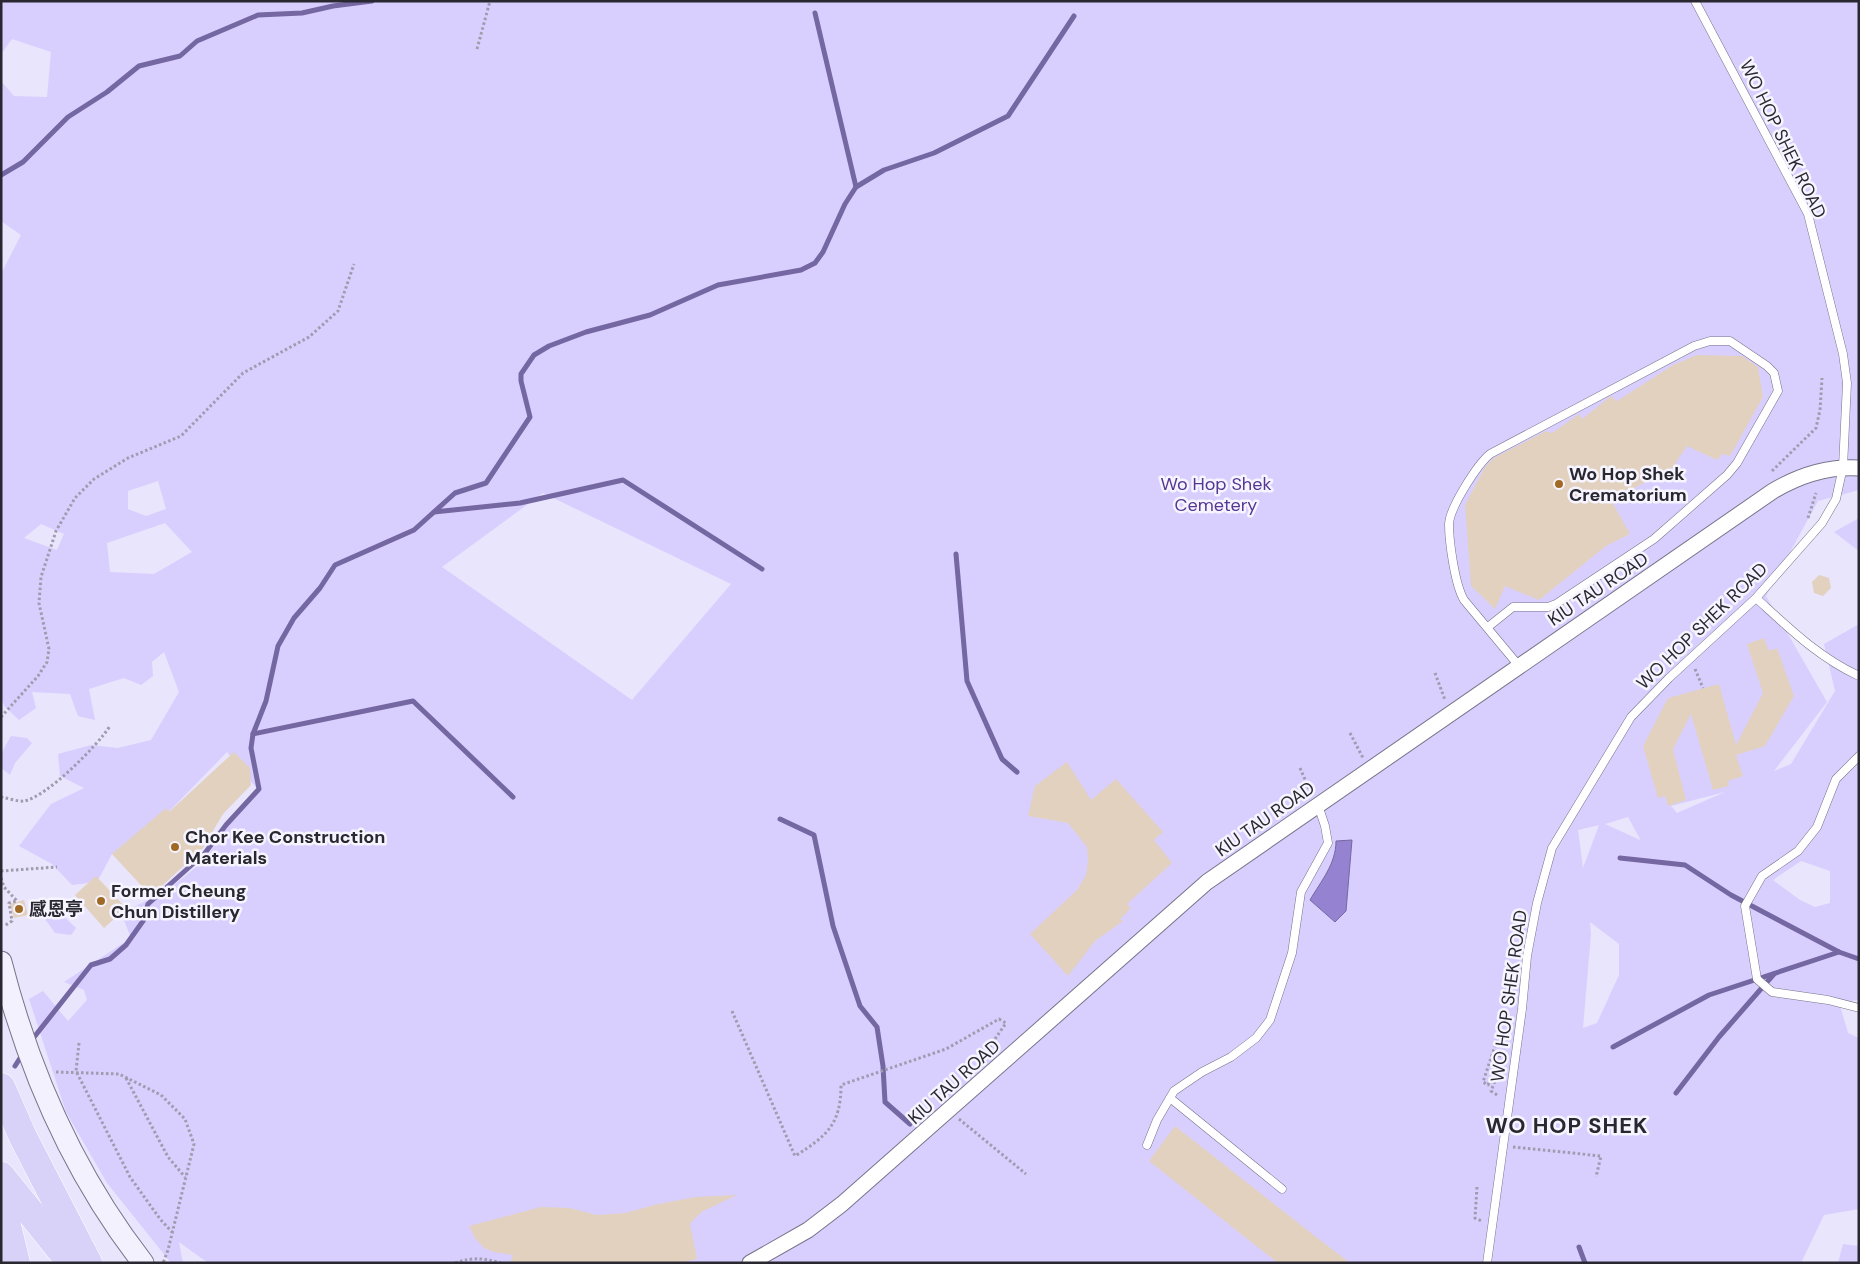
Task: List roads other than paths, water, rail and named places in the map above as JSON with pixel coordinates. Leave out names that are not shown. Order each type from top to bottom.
[{"type":"highway","points":[[1,1087],[23,1137],[88,1263]]},
{"type":"highway","points":[[1,1176],[71,1263]]},
{"type":"highway","points":[[1,1201],[16,1263]]},
{"type":"main road","points":[[1,962],[31,1061],[54,1118],[103,1207],[143,1263]]},
{"type":"street","name":"KIU TAU ROAD","points":[[750,1263],[808,1230],[842,1204],[1207,882],[1315,799],[1519,666],[1773,491],[1792,480],[1814,472],[1843,467],[1859,468]]},
{"type":"lane","name":"WO HOP SHEK ROAD","points":[[1487,1263],[1522,1009],[1527,956],[1537,903],[1552,848],[1632,717],[1669,678],[1756,598],[1833,508],[1843,467],[1847,383],[1843,354],[1808,214],[1695,1]]},
{"type":"lane","points":[[1488,627],[1512,608],[1548,607],[1556,604],[1654,539],[1727,475],[1737,463],[1778,392],[1774,373],[1767,366],[1730,342],[1710,341],[1694,346],[1486,457],[1452,512],[1449,524],[1458,588],[1488,627],[1519,666]]},
{"type":"lane","points":[[1756,598],[1812,649],[1838,666],[1859,676]]},
{"type":"lane","points":[[1859,756],[1836,779],[1817,827],[1798,851],[1762,876],[1745,906],[1757,979],[1772,992],[1828,1000],[1859,1008]]},
{"type":"lane","points":[[1147,1145],[1156,1120],[1174,1091],[1202,1072],[1231,1057],[1256,1038],[1270,1020],[1278,1002],[1292,952],[1301,892],[1328,843],[1325,826],[1315,799]]},
{"type":"lane","points":[[1170,1098],[1282,1189]]},
{"type":"waterway","points":[[1,175],[23,162],[68,117],[107,92],[139,66],[180,56],[197,41],[258,15],[302,13],[333,6],[372,1]]},
{"type":"waterway","points":[[815,13],[856,187]]},
{"type":"waterway","points":[[31,1041],[91,965],[110,959],[126,945],[143,921],[148,904],[205,853],[226,825],[259,789],[251,748],[253,734],[266,701],[278,646],[294,618],[320,588],[335,565],[414,530],[455,493],[486,483],[530,417],[521,374],[534,355],[549,346],[586,332],[650,315],[718,285],[801,270],[815,263],[823,252],[845,204],[856,187],[884,170],[934,153],[1008,116],[1074,16]]},
{"type":"waterway","points":[[434,512],[520,503],[623,480],[762,569]]},
{"type":"waterway","points":[[956,554],[967,681],[1002,759],[1017,772]]},
{"type":"waterway","points":[[253,734],[413,701],[513,797]]},
{"type":"waterway","points":[[780,819],[814,835],[833,926],[860,1006],[877,1027],[883,1066],[885,1102],[910,1124]]},
{"type":"waterway","points":[[1620,858],[1685,865],[1731,895],[1839,952],[1859,959]]},
{"type":"waterway","points":[[1613,1047],[1709,995],[1839,952]]},
{"type":"waterway","points":[[1676,1093],[1719,1037],[1774,974]]},
{"type":"waterway","points":[[15,1066],[22,1055]]},
{"type":"waterway","points":[[1579,1247],[1585,1263]]},
{"type":"place","name":"Wo Hop Shek Crematorium","points":[[1559,484]]},
{"type":"place","name":"Chor Kee Construction Materials","points":[[175,847]]},
{"type":"place","name":"Former Cheung Chun Distillery","points":[[101,901]]},
{"type":"place","name":"感恩亭","points":[[19,909]]},
{"type":"district","name":"WO HOP SHEK","points":[[1567,1125]]},
{"type":"park label","name":"Wo Hop Shek Cemetery","points":[[1216,494]]}]
